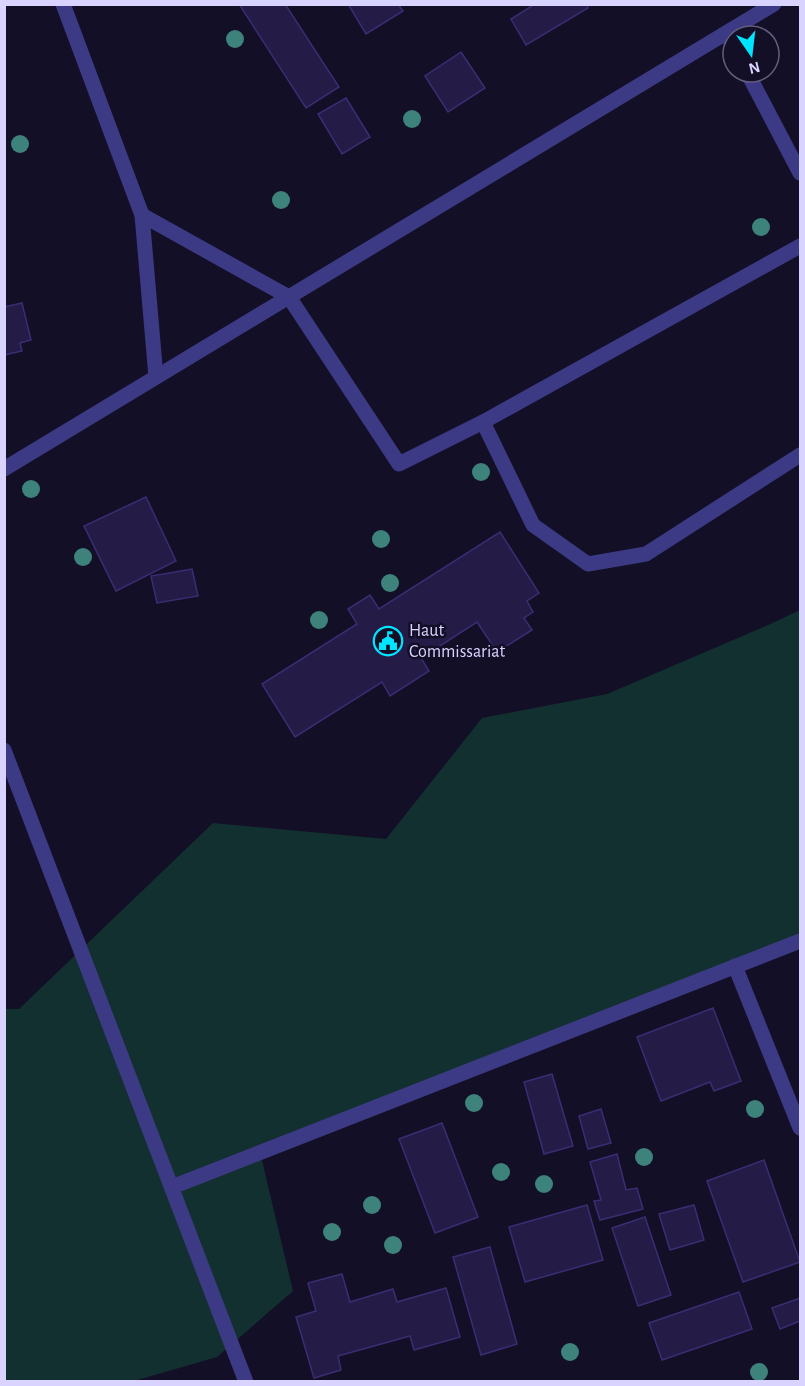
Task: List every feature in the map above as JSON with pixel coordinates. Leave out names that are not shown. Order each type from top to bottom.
[{"type":"street","points":[[63,4],[142,215],[156,377]]},
{"type":"street","points":[[750,24],[774,4]]},
{"type":"street","points":[[4,469],[288,297],[721,45]]},
{"type":"street","points":[[753,84],[801,173]]},
{"type":"street","points":[[142,215],[288,297],[399,464],[483,422],[801,246]]},
{"type":"street","points":[[483,422],[533,525],[588,564],[646,554],[801,455]]},
{"type":"street","points":[[4,750],[246,1382]]},
{"type":"street","points":[[172,1187],[801,941]]},
{"type":"street","points":[[735,966],[801,1128]]},
{"type":"green space","points":[[800,610],[800,941],[260,1152],[293,1291],[217,1357],[134,1381],[5,1382],[5,1009],[19,1009],[213,823],[386,839],[482,718],[607,694]]},
{"type":"building","points":[[239,4],[285,4],[339,87],[306,108]]},
{"type":"building","points":[[348,4],[398,4],[403,11],[366,34]]},
{"type":"building","points":[[535,4],[586,4],[588,8],[526,45],[511,19]]},
{"type":"building","points":[[461,52],[485,88],[448,112],[425,76]]},
{"type":"building","points":[[346,98],[370,137],[342,154],[318,114]]},
{"type":"building","points":[[22,303],[31,340],[20,343],[22,351],[4,355],[4,307]]},
{"type":"building","points":[[146,497],[176,561],[116,591],[84,526]]},
{"type":"building","name":"Haut Commissariat","points":[[500,532],[539,593],[527,601],[533,612],[524,618],[532,630],[497,652],[477,622],[421,658],[429,671],[390,696],[382,682],[295,737],[262,684],[357,624],[348,609],[370,595],[379,609]]},
{"type":"building","points":[[192,569],[198,596],[157,603],[151,576]]},
{"type":"building","points":[[713,1008],[741,1081],[714,1091],[710,1082],[661,1101],[637,1037]]},
{"type":"building","points":[[552,1074],[573,1146],[544,1154],[524,1082]]},
{"type":"building","points":[[601,1109],[611,1143],[588,1149],[579,1116]]},
{"type":"building","points":[[442,1123],[478,1217],[435,1233],[399,1139]]},
{"type":"building","points":[[617,1154],[626,1190],[637,1188],[643,1209],[600,1220],[594,1201],[601,1200],[590,1162]]},
{"type":"building","points":[[764,1160],[800,1262],[743,1282],[707,1181]]},
{"type":"building","points":[[587,1205],[603,1260],[525,1282],[509,1227]]},
{"type":"building","points":[[694,1205],[704,1240],[670,1250],[659,1214]]},
{"type":"building","points":[[645,1217],[671,1295],[638,1306],[612,1228]]},
{"type":"building","points":[[490,1247],[517,1344],[481,1355],[453,1257]]},
{"type":"building","points":[[342,1274],[350,1302],[393,1289],[397,1302],[446,1288],[460,1337],[414,1350],[410,1336],[338,1356],[341,1370],[314,1378],[296,1317],[316,1311],[308,1283]]},
{"type":"building","points":[[739,1292],[752,1329],[662,1360],[649,1323]]},
{"type":"building","points":[[800,1298],[800,1321],[780,1329],[772,1308]]},
{"type":"place","name":"Haut Commissariat","points":[[388,641]]}]
